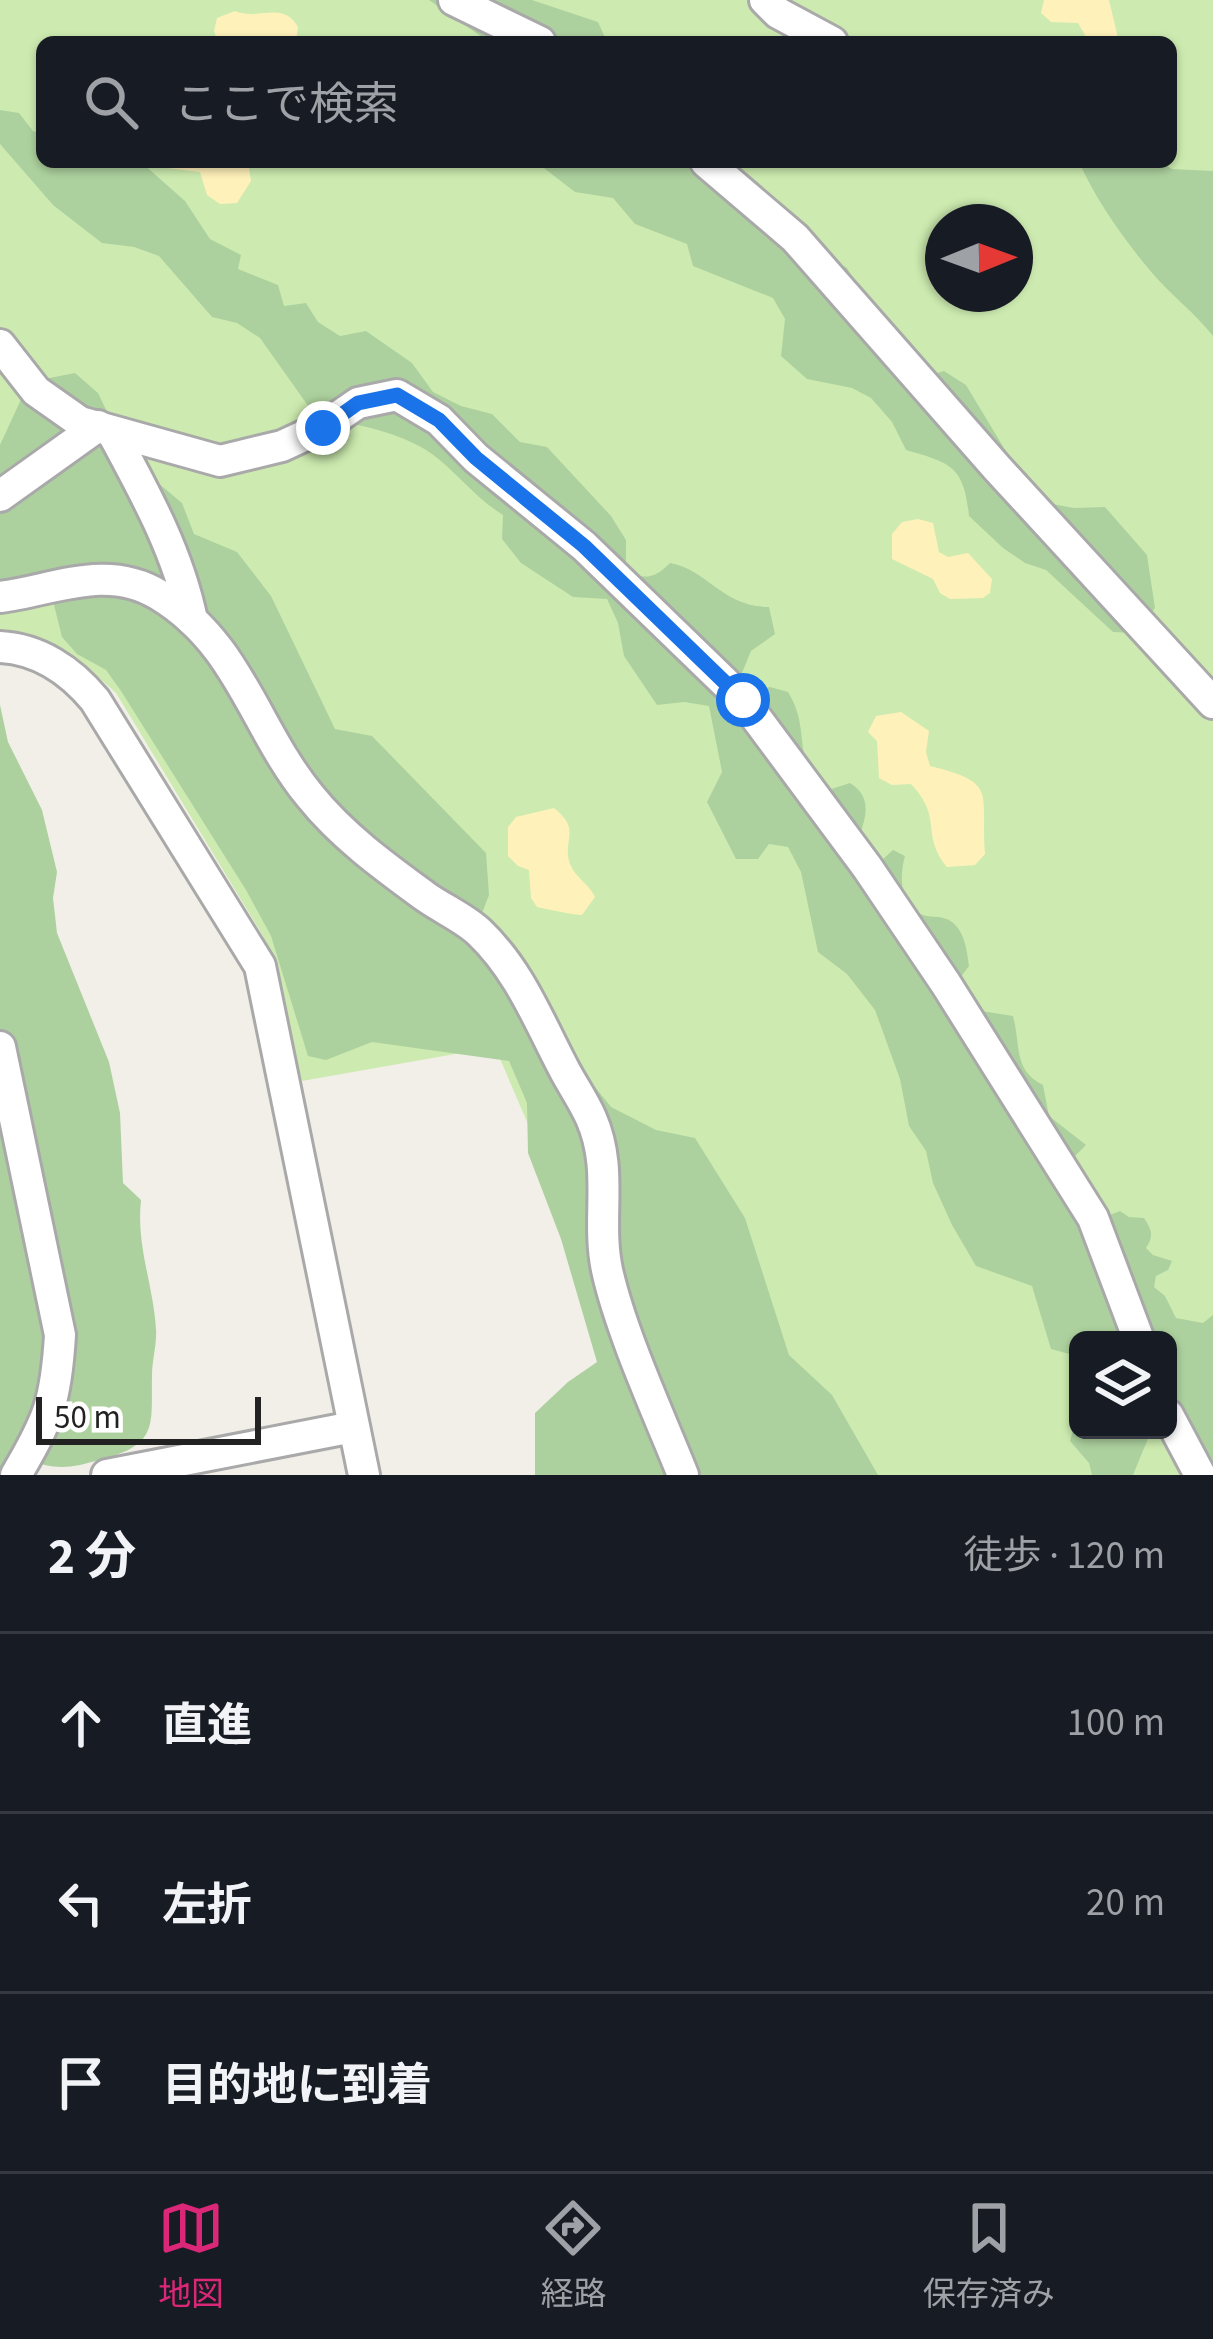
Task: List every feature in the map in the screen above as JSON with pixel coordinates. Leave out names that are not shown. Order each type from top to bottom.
[{"type":"street","points":[[454,0],[530,36]]},
{"type":"street","points":[[492,0],[499,14],[532,36]]},
{"type":"street","points":[[765,0],[778,13],[821,36]]},
{"type":"street","points":[[713,168],[795,238],[1213,703]]},
{"type":"street","points":[[0,346],[36,391],[80,422],[220,461],[283,446],[323,428],[358,403],[397,395],[439,420],[476,458],[584,546],[743,700],[867,867],[1093,1218],[1136,1331]]},
{"type":"street","points":[[0,496],[105,429]]},
{"type":"street","points":[[105,429],[159,518],[184,581],[192,620]]},
{"type":"street","points":[[0,597],[93,578],[130,582],[158,594],[192,620],[236,668],[267,730],[308,794],[341,831],[476,929],[508,963],[592,1119],[606,1172],[602,1223],[608,1270],[683,1475]]},
{"type":"street","points":[[0,647],[46,659],[77,679],[95,700],[260,966],[364,1475]]},
{"type":"street","points":[[0,1047],[60,1335],[58,1378],[48,1420],[16,1475]]},
{"type":"street","points":[[107,1475],[353,1427]]},
{"type":"street","points":[[1177,1431],[1201,1475]]},
{"type":"green space","points":[[0,0],[1213,0],[1213,1475],[664,1475],[587,1262],[495,1047],[302,1081],[263,936],[116,693],[78,659],[27,633],[0,631]]},
{"type":"green space","points":[[429,0],[532,0],[598,22],[604,36],[480,36]]},
{"type":"green space","points":[[0,110],[19,113],[36,132],[36,168],[148,168],[185,201],[210,239],[241,255],[238,269],[278,285],[284,306],[306,303],[318,322],[340,336],[366,331],[412,363],[433,392],[492,414],[520,442],[547,447],[611,516],[626,540],[626,572],[650,576],[670,563],[694,572],[739,601],[769,607],[775,634],[751,651],[742,673],[754,691],[770,687],[788,692],[799,718],[807,767],[822,792],[850,783],[857,789],[866,808],[858,840],[872,857],[882,860],[893,850],[905,856],[902,882],[910,906],[923,915],[949,920],[960,931],[969,966],[957,982],[975,1010],[1013,1016],[1022,1064],[1043,1085],[1049,1116],[1086,1145],[1075,1156],[1072,1168],[1102,1218],[1120,1211],[1144,1218],[1151,1233],[1146,1248],[1172,1261],[1168,1270],[1156,1276],[1154,1287],[1165,1296],[1176,1318],[1203,1323],[1213,1315],[1213,1475],[1182,1475],[1191,1446],[1177,1433],[1177,1331],[1069,1331],[1069,1354],[1051,1349],[1032,1286],[976,1266],[933,1183],[926,1151],[909,1126],[900,1079],[875,1010],[847,974],[818,952],[801,872],[788,847],[769,844],[758,859],[736,859],[707,802],[722,772],[709,706],[657,705],[624,656],[618,623],[607,599],[573,597],[521,563],[502,539],[503,515],[432,454],[391,434],[316,417],[260,338],[237,323],[212,317],[159,256],[102,243],[53,205],[0,144]]},
{"type":"green space","points":[[544,168],[734,168],[737,206],[847,268],[903,383],[944,371],[966,385],[1019,473],[1047,503],[1105,507],[1147,555],[1155,608],[1135,633],[1113,632],[1046,570],[1003,548],[969,516],[959,477],[944,463],[906,450],[892,422],[871,398],[852,388],[807,379],[781,356],[785,319],[773,298],[693,266],[687,244],[635,224],[613,198],[575,192]]},
{"type":"green space","points":[[1082,168],[1213,171],[1213,336],[1160,282],[1103,206]]},
{"type":"green space","points":[[75,373],[98,393],[121,441],[151,477],[182,503],[194,534],[237,552],[271,596],[335,729],[372,736],[486,853],[489,895],[476,929],[611,1107],[656,1130],[695,1138],[745,1218],[789,1355],[832,1395],[878,1475],[535,1475],[535,1413],[597,1362],[561,1239],[528,1153],[527,1103],[509,1061],[372,1042],[326,1060],[308,1056],[271,936],[121,691],[106,670],[77,654],[62,637],[53,601],[0,585],[0,445],[29,382]]},
{"type":"green space","points":[[0,705],[8,742],[42,810],[57,872],[53,898],[57,933],[109,1062],[120,1113],[123,1183],[141,1200],[141,1233],[156,1329],[151,1419],[143,1439],[121,1453],[71,1466],[44,1465],[22,1457],[0,1469]]},
{"type":"green space","points":[[1148,1439],[1133,1475],[1092,1475],[1089,1463],[1070,1441]]},
{"type":"sand","points":[[1044,0],[1109,0],[1118,36],[1086,36],[1078,23],[1051,22],[1041,13]]},
{"type":"sand","points":[[235,11],[278,13],[292,19],[298,27],[297,36],[216,36],[217,18]]},
{"type":"sand","points":[[167,168],[249,168],[251,181],[237,203],[220,204],[207,195],[200,172]]},
{"type":"sand","points":[[902,522],[933,523],[939,552],[948,557],[968,553],[992,579],[990,593],[983,598],[950,599],[940,593],[933,579],[892,559],[892,534]]},
{"type":"sand","points":[[901,712],[929,731],[930,766],[967,778],[982,794],[985,854],[975,865],[947,867],[935,845],[921,796],[911,784],[892,785],[879,778],[877,741],[868,732],[876,716]]},
{"type":"sand","points":[[554,808],[569,829],[570,864],[595,897],[582,915],[537,907],[531,898],[529,870],[508,856],[508,827],[516,817]]},
{"type":"route","points":[[323,428],[358,403],[397,395],[439,420],[476,458],[584,546],[743,700]]}]
